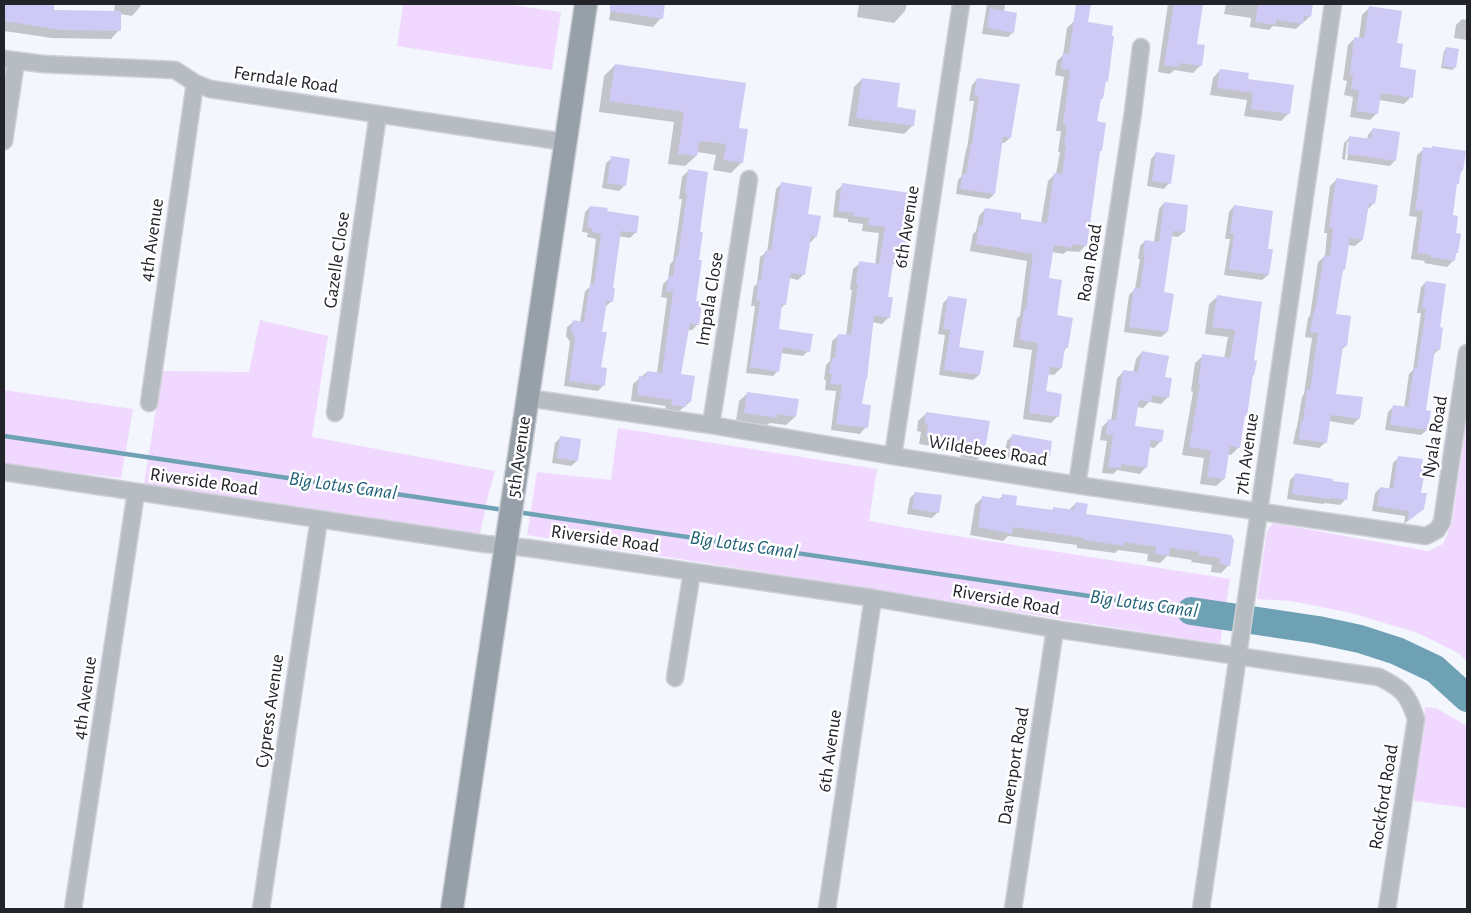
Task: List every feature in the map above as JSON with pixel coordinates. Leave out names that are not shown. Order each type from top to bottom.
[{"type":"main road","name":"5th Avenue","points":[[452,909],[586,4]]},
{"type":"street","name":"6th Avenue","points":[[893,456],[960,4]]},
{"type":"street","name":"7th Avenue","points":[[1201,909],[1333,4]]},
{"type":"street","name":"Roan Road","points":[[1077,485],[1141,47]]},
{"type":"street","name":"Ferndale Road","points":[[10,60],[175,70],[195,83],[210,89],[565,142]]},
{"type":"street","points":[[4,141],[10,60]]},
{"type":"street","name":"4th Avenue","points":[[149,402],[195,83]]},
{"type":"street","name":"Gazelle Close","points":[[335,413],[378,114]]},
{"type":"street","name":"Impala Close","points":[[711,426],[749,179]]},
{"type":"street","name":"Nyala Road","points":[[1440,526],[1467,353]]},
{"type":"street","name":"Wildebees Road","points":[[528,398],[1077,485],[1426,536],[1433,533],[1440,526]]},
{"type":"street","name":"Riverside Road","points":[[4,472],[873,598],[1055,629],[1379,677],[1404,692]]},
{"type":"street","name":"4th Avenue","points":[[73,909],[136,492]]},
{"type":"street","name":"Cypress Avenue","points":[[261,909],[319,518]]},
{"type":"street","points":[[675,678],[692,572]]},
{"type":"street","name":"6th Avenue","points":[[827,909],[873,598]]},
{"type":"street","name":"Davenport Road","points":[[1013,909],[1055,629]]},
{"type":"street","name":"Rockford Road","points":[[1387,909],[1416,719],[1404,692]]},
{"type":"shaded area","points":[[403,4],[505,4],[561,12],[552,70],[397,46]]},
{"type":"shaded area","points":[[260,320],[328,336],[312,437],[495,471],[480,534],[144,485],[162,371],[249,372]]},
{"type":"shaded area","points":[[4,390],[133,409],[121,478],[4,465]]},
{"type":"shaded area","points":[[1467,420],[1467,661],[1458,653],[1418,633],[1351,613],[1291,601],[1257,599],[1267,531],[1273,523],[1428,551],[1443,544],[1452,523]]},
{"type":"shaded area","points":[[618,428],[877,469],[869,521],[1230,579],[1220,644],[527,535],[537,472],[611,480]]},
{"type":"shaded area","points":[[1425,707],[1436,708],[1467,726],[1467,808],[1414,801],[1416,776],[1424,731]]},
{"type":"building","points":[[4,4],[54,5],[54,10],[121,11],[121,31],[61,30],[4,21]]},
{"type":"building","points":[[610,4],[665,4],[663,19],[610,11]]},
{"type":"building","points":[[1076,4],[1091,4],[1088,22],[1113,26],[1112,36],[1114,36],[1108,82],[1106,81],[1097,121],[1106,123],[1102,151],[1100,151],[1087,246],[1072,244],[1072,248],[1054,245],[1049,278],[1062,280],[1057,315],[1073,318],[1068,348],[1065,347],[1062,368],[1050,367],[1046,391],[1062,394],[1059,417],[1029,413],[1038,343],[1019,340],[1024,310],[1026,310],[1033,254],[976,244],[985,208],[1021,213],[1021,219],[1047,223],[1054,173],[1062,174],[1066,146],[1064,145],[1067,125],[1063,124],[1070,70],[1061,69],[1063,53],[1069,54]]},
{"type":"building","points":[[1174,4],[1203,4],[1197,44],[1205,45],[1202,66],[1180,63],[1179,67],[1164,65]]},
{"type":"building","points":[[1258,4],[1313,4],[1311,17],[1304,16],[1303,24],[1276,20],[1276,25],[1255,22]]},
{"type":"building","points":[[1369,6],[1402,11],[1397,43],[1403,44],[1400,67],[1416,70],[1413,98],[1381,93],[1378,114],[1356,111],[1359,90],[1351,89],[1353,74],[1350,74],[1354,37],[1364,38]]},
{"type":"building","points":[[990,8],[1017,13],[1014,33],[987,28]]},
{"type":"building","points":[[1446,47],[1459,49],[1456,68],[1443,66]]},
{"type":"building","points":[[615,64],[746,83],[739,128],[748,129],[743,163],[723,160],[726,144],[700,141],[697,156],[678,154],[684,112],[609,101]]},
{"type":"building","points":[[1220,69],[1249,73],[1248,79],[1294,85],[1290,114],[1251,109],[1253,93],[1217,88]]},
{"type":"building","points":[[862,78],[900,83],[897,107],[916,110],[914,126],[856,118]]},
{"type":"building","points":[[977,78],[1020,84],[1011,138],[1003,137],[995,194],[960,189],[963,174],[966,174],[972,144],[979,96],[974,95]]},
{"type":"building","points":[[1373,128],[1400,132],[1396,161],[1347,154],[1349,136],[1371,139]]},
{"type":"building","points":[[1432,146],[1466,151],[1463,171],[1461,171],[1459,184],[1457,184],[1453,215],[1458,216],[1456,233],[1461,234],[1455,261],[1417,253],[1423,211],[1415,210],[1423,147],[1432,148]]},
{"type":"building","points":[[1156,152],[1175,155],[1171,184],[1152,181]]},
{"type":"building","points":[[611,156],[630,159],[626,186],[607,183]]},
{"type":"building","points":[[688,169],[708,172],[700,232],[703,232],[699,260],[702,260],[696,301],[702,302],[699,325],[690,323],[681,374],[695,376],[691,402],[687,402],[686,407],[671,405],[672,400],[637,395],[639,376],[646,377],[647,371],[662,373],[673,292],[666,291],[669,276],[673,277],[676,256],[678,257],[687,193],[685,193]]},
{"type":"building","points":[[1336,178],[1378,185],[1375,204],[1369,203],[1363,240],[1350,238],[1336,314],[1351,316],[1347,346],[1343,346],[1336,394],[1363,397],[1360,419],[1331,415],[1327,443],[1299,439],[1307,389],[1310,390],[1318,333],[1310,332],[1324,255],[1330,256],[1333,228],[1329,227]]},
{"type":"building","points":[[781,182],[812,187],[808,214],[821,216],[817,237],[811,236],[805,275],[791,273],[786,305],[782,304],[779,329],[813,334],[810,352],[783,347],[779,372],[750,367],[760,301],[756,301],[759,280],[761,280],[765,251],[771,251]]},
{"type":"building","points":[[842,183],[917,194],[907,259],[894,257],[888,297],[893,297],[890,318],[874,316],[867,379],[862,404],[871,405],[868,428],[836,424],[842,385],[830,384],[832,374],[829,374],[832,358],[835,358],[838,334],[851,335],[859,261],[879,264],[885,227],[868,225],[869,218],[853,216],[854,213],[838,211]]},
{"type":"building","points":[[1164,202],[1188,205],[1185,232],[1173,231],[1164,292],[1174,294],[1168,332],[1129,327],[1134,288],[1140,289],[1145,240],[1159,242]]},
{"type":"building","points":[[1234,205],[1273,211],[1268,249],[1273,249],[1269,275],[1229,269],[1234,234],[1230,234]]},
{"type":"building","points":[[590,206],[608,208],[607,211],[639,216],[637,233],[621,231],[613,288],[615,288],[613,302],[607,301],[602,332],[607,332],[601,367],[607,368],[605,386],[569,381],[575,337],[571,330],[573,320],[584,322],[590,284],[594,285],[601,234],[592,232],[592,228],[587,227]]},
{"type":"building","points":[[1426,281],[1446,284],[1440,327],[1443,328],[1440,350],[1435,349],[1426,410],[1431,411],[1428,430],[1390,425],[1393,405],[1408,407],[1414,367],[1417,368],[1426,308],[1422,308]]},
{"type":"building","points":[[1217,295],[1262,302],[1254,360],[1257,361],[1247,416],[1245,415],[1240,448],[1230,446],[1225,479],[1207,477],[1211,451],[1189,447],[1200,384],[1198,384],[1202,354],[1230,358],[1235,330],[1212,327]]},
{"type":"building","points":[[948,296],[967,299],[959,347],[984,351],[980,375],[944,370],[950,330],[943,329]]},
{"type":"building","points":[[1142,351],[1169,356],[1165,377],[1172,378],[1169,398],[1152,395],[1151,402],[1139,400],[1135,426],[1164,430],[1162,442],[1151,440],[1147,468],[1121,464],[1121,468],[1108,467],[1113,435],[1106,434],[1108,419],[1116,420],[1123,370],[1138,372]]},
{"type":"building","points":[[747,392],[799,399],[796,417],[777,414],[777,418],[744,413]]},
{"type":"building","points":[[926,412],[990,421],[984,455],[968,452],[969,445],[946,442],[946,439],[926,436],[928,424],[924,423]]},
{"type":"building","points":[[1012,434],[1052,441],[1050,456],[1022,451],[1022,454],[1009,452]]},
{"type":"building","points":[[560,436],[581,439],[578,461],[557,458]]},
{"type":"building","points":[[1398,456],[1423,459],[1422,465],[1426,465],[1421,493],[1427,493],[1424,509],[1408,521],[1409,511],[1377,506],[1380,487],[1393,489]]},
{"type":"building","points":[[1295,473],[1349,483],[1347,500],[1292,494]]},
{"type":"building","points":[[915,492],[942,495],[939,513],[912,509]]},
{"type":"building","points":[[1002,494],[1017,496],[1016,505],[1053,510],[1053,507],[1074,510],[1076,502],[1088,504],[1086,514],[1231,535],[1234,540],[1230,566],[1219,564],[1220,558],[1199,555],[1199,552],[1170,548],[1169,556],[1155,554],[1156,547],[1124,542],[1124,546],[1013,527],[1012,534],[978,527],[982,496],[1002,499]]},
{"type":"waterway","name":"Big Lotus Canal","points":[[4,436],[504,510]]},
{"type":"waterway","name":"Big Lotus Canal","points":[[517,512],[1191,611]]},
{"type":"waterway","name":"Big Lotus Canal","points":[[1191,611],[1318,630],[1360,639],[1397,651],[1435,669],[1467,698]]}]
